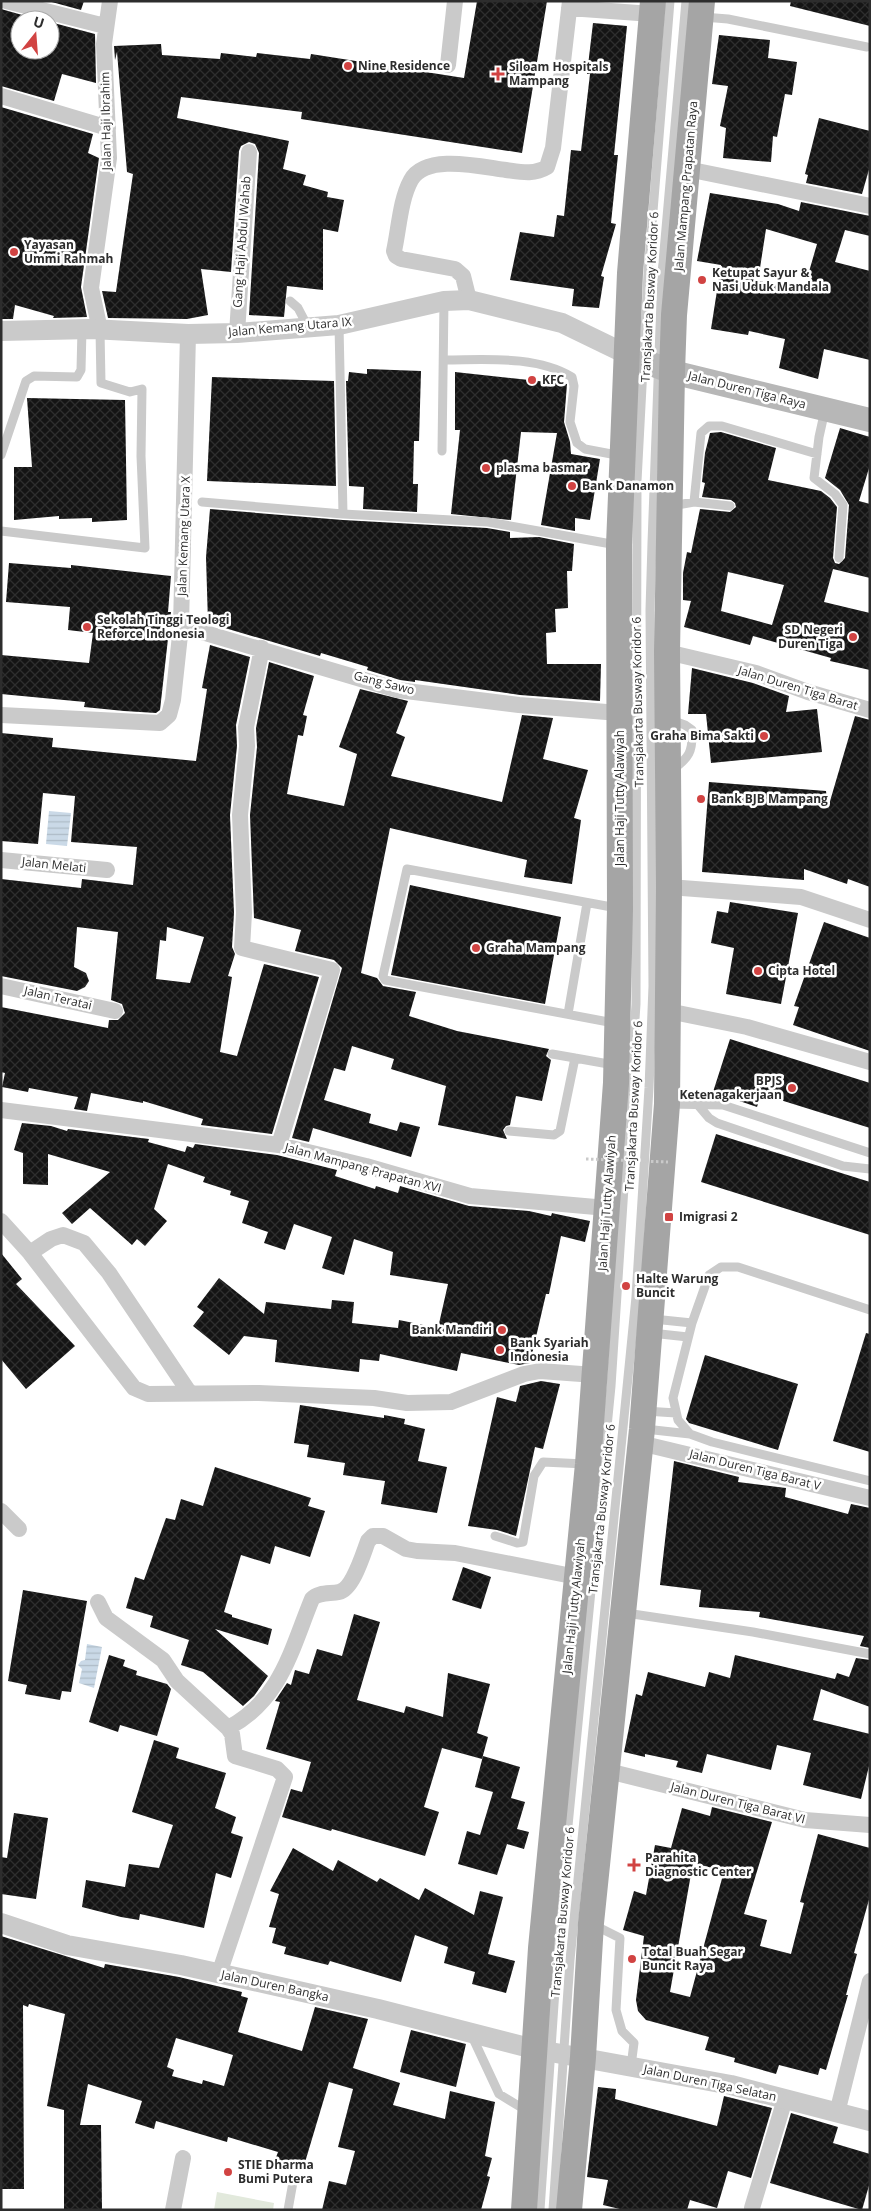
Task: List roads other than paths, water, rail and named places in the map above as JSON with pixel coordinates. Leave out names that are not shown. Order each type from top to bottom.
[{"type":"main road","points":[[524,2210],[530,2113],[557,2053],[591,1924],[608,1771],[641,1427],[667,1104],[669,887],[667,652],[682,504],[630,273],[658,6]]},
{"type":"main road","name":"Jalan Mampang Prapatan Raya","points":[[650,363],[687,169],[696,6]]},
{"type":"main road","name":"Jalan Duren Tiga Raya","points":[[650,363],[870,420]]},
{"type":"main road","name":"Jalan Haji Tutty Alawiyah","points":[[557,2053],[544,1905],[588,1464],[616,1066],[620,909],[619,545],[624,456],[650,363]]},
{"type":"main road","points":[[557,2053],[569,2210]]},
{"type":"street","points":[[6,1],[105,26]]},
{"type":"street","name":"Jalan Haji Ibrahim","points":[[91,330],[91,288],[109,158],[105,26],[110,1]]},
{"type":"street","points":[[448,65],[455,1]]},
{"type":"street","points":[[469,300],[463,276],[456,269],[401,259],[396,256],[394,251],[411,180],[421,170],[445,163],[521,172],[538,172],[547,167],[553,148],[570,5],[658,6]]},
{"type":"street","points":[[1,96],[108,128]]},
{"type":"street","name":"Gang Haji Abdul Wahab","points":[[237,333],[249,152]]},
{"type":"street","points":[[687,169],[870,206]]},
{"type":"street","name":"Jalan Kemang Utara IX","points":[[1,331],[91,330],[188,334],[237,333],[339,325],[444,301],[469,300],[562,323],[650,363]]},
{"type":"street","name":"Jalan Kemang Utara X","points":[[1,715],[160,723],[169,715],[173,700],[181,626],[188,334]]},
{"type":"street","name":"Gang Sawo","points":[[185,627],[262,648],[398,690],[519,706],[619,713]]},
{"type":"street","points":[[262,648],[246,727],[247,746],[240,815],[244,913],[242,948],[332,970],[279,1146]]},
{"type":"street","name":"Jalan Duren Tiga Barat","points":[[667,652],[756,673],[808,692],[870,710]]},
{"type":"street","name":"Jalan Melati","points":[[1,860],[107,870]]},
{"type":"street","points":[[669,887],[801,897],[870,920]]},
{"type":"street","name":"Jalan Teratai","points":[[1,986],[115,1011]]},
{"type":"street","points":[[668,1010],[747,1027],[870,1062]]},
{"type":"street","name":"Jalan Mampang Prapatan XVI","points":[[1,1110],[279,1146],[366,1166],[470,1196],[607,1208]]},
{"type":"street","points":[[1,1221],[30,1253],[134,1388],[148,1394],[189,1392],[324,1395],[374,1398],[407,1403],[451,1402],[524,1374],[540,1370],[595,1375]]},
{"type":"street","points":[[30,1253],[51,1239],[63,1235],[84,1243],[109,1273],[189,1392]]},
{"type":"street","name":"Jalan Duren Tiga Barat V","points":[[641,1427],[870,1498]]},
{"type":"street","points":[[1,1511],[19,1529]]},
{"type":"street","points":[[228,1728],[253,1713],[262,1703],[283,1672],[312,1598],[317,1595],[341,1592],[348,1586],[368,1541],[373,1536],[390,1538],[406,1549],[455,1554],[576,1577]]},
{"type":"street","points":[[98,1602],[106,1618],[163,1660],[177,1681],[228,1728],[232,1734],[235,1756],[278,1769],[285,1777],[219,1974]]},
{"type":"street","name":"Jalan Duren Tiga Barat VI","points":[[608,1771],[805,1820],[870,1825]]},
{"type":"street","name":"Jalan Duren Bangka","points":[[1,1923],[67,1946],[219,1974],[557,2053]]},
{"type":"street","points":[[837,2113],[870,1981]]},
{"type":"street","name":"Jalan Duren Tiga Selatan","points":[[557,2053],[731,2085],[870,2121]]},
{"type":"street","points":[[752,2208],[785,2099]]},
{"type":"street","points":[[172,2210],[183,2158]]},
{"type":"lane","name":"Transjakarta Busway Koridor 6","points":[[553,2210],[557,2053],[583,1662],[611,1386],[636,1004],[636,567],[650,363],[696,6]]},
{"type":"lane","points":[[696,6],[728,20],[867,46]]},
{"type":"lane","points":[[290,301],[298,308],[308,328]]},
{"type":"lane","points":[[442,451],[444,301]]},
{"type":"lane","points":[[339,325],[343,514]]},
{"type":"lane","points":[[1,455],[26,382],[34,376],[77,377],[82,370],[91,330]]},
{"type":"lane","points":[[1,531],[144,548],[141,456],[142,389],[130,392],[101,383],[91,330]]},
{"type":"lane","points":[[444,360],[491,360],[542,365],[560,370],[572,377],[574,386],[570,422],[577,443],[585,449],[624,456]]},
{"type":"lane","name":"Transjakarta Busway Koridor 6","points":[[540,2210],[636,1297],[649,1088],[652,986],[650,363]]},
{"type":"lane","points":[[825,409],[816,454],[814,478],[835,494],[842,505],[838,558]]},
{"type":"lane","points":[[730,506],[682,504],[700,433],[709,426],[722,426],[816,454]]},
{"type":"lane","points":[[202,502],[343,514],[488,522],[619,545]]},
{"type":"lane","points":[[618,1024],[385,980],[383,976],[407,869],[620,909]]},
{"type":"lane","points":[[568,1014],[588,903]]},
{"type":"lane","points":[[552,1054],[616,1066]]},
{"type":"lane","points":[[509,1131],[554,1135],[560,1131],[575,1058]]},
{"type":"lane","points":[[667,1104],[723,1105],[870,1153]]},
{"type":"lane","points":[[698,1106],[709,1118],[717,1123],[844,1166],[870,1169]]},
{"type":"lane","points":[[690,1434],[678,1420],[673,1398],[692,1322],[709,1275],[721,1267],[738,1267],[870,1310]]},
{"type":"lane","points":[[650,1326],[692,1322]]},
{"type":"lane","points":[[650,1326],[688,1337]]},
{"type":"lane","points":[[641,1427],[676,1413]]},
{"type":"lane","points":[[641,1427],[690,1434],[712,1442],[870,1482]]},
{"type":"lane","points":[[495,1536],[517,1543],[523,1542],[534,1476],[544,1462],[588,1464]]},
{"type":"lane","points":[[623,1613],[754,1632],[870,1654]]},
{"type":"lane","points":[[591,1924],[620,1938],[616,2010],[622,2031],[634,2043],[631,2066]]},
{"type":"lane","points":[[470,2032],[499,2094],[530,2113]]},
{"type":"lane","points":[[288,2210],[293,2182]]},
{"type":"water","points":[[49,811],[71,813],[67,846],[46,844]]},
{"type":"water","points":[[87,1644],[102,1647],[94,1688],[79,1683],[82,1669],[78,1665],[81,1661],[85,1660]]},
{"type":"place","name":"Nine Residence","points":[[348,66]]},
{"type":"place","name":"Siloam Hospitals Mampang","points":[[498,74]]},
{"type":"place","name":"Yayasan Ummi Rahmah","points":[[14,252]]},
{"type":"place","name":"Ketupat Sayur & Nasi Uduk Mandala","points":[[702,280]]},
{"type":"place","name":"KFC","points":[[532,380]]},
{"type":"place","name":"plasma basmar","points":[[486,468]]},
{"type":"place","name":"Bank Danamon","points":[[572,486]]},
{"type":"place","name":"Sekolah Tinggi Teologi Reforce Indonesia","points":[[87,627]]},
{"type":"place","name":"SD Negeri Duren Tiga","points":[[853,637]]},
{"type":"place","name":"Graha Bima Sakti","points":[[764,736]]},
{"type":"place","name":"Bank BJB Mampang","points":[[701,799]]},
{"type":"place","name":"Graha Mampang","points":[[476,948]]},
{"type":"place","name":"Cipta Hotel","points":[[758,971]]},
{"type":"place","name":"BPJS Ketenagakerjaan","points":[[792,1088]]},
{"type":"place","name":"Imigrasi 2","points":[[669,1217]]},
{"type":"place","name":"Halte Warung Buncit","points":[[626,1286]]},
{"type":"place","name":"Bank Mandiri","points":[[502,1330]]},
{"type":"place","name":"Bank Syariah Indonesia","points":[[500,1350]]},
{"type":"place","name":"Parahita Diagnostic Center","points":[[634,1865]]},
{"type":"place","name":"Total Buah Segar Buncit Raya","points":[[632,1959]]},
{"type":"place","name":"STIE Dharma Bumi Putera","points":[[228,2172]]}]
